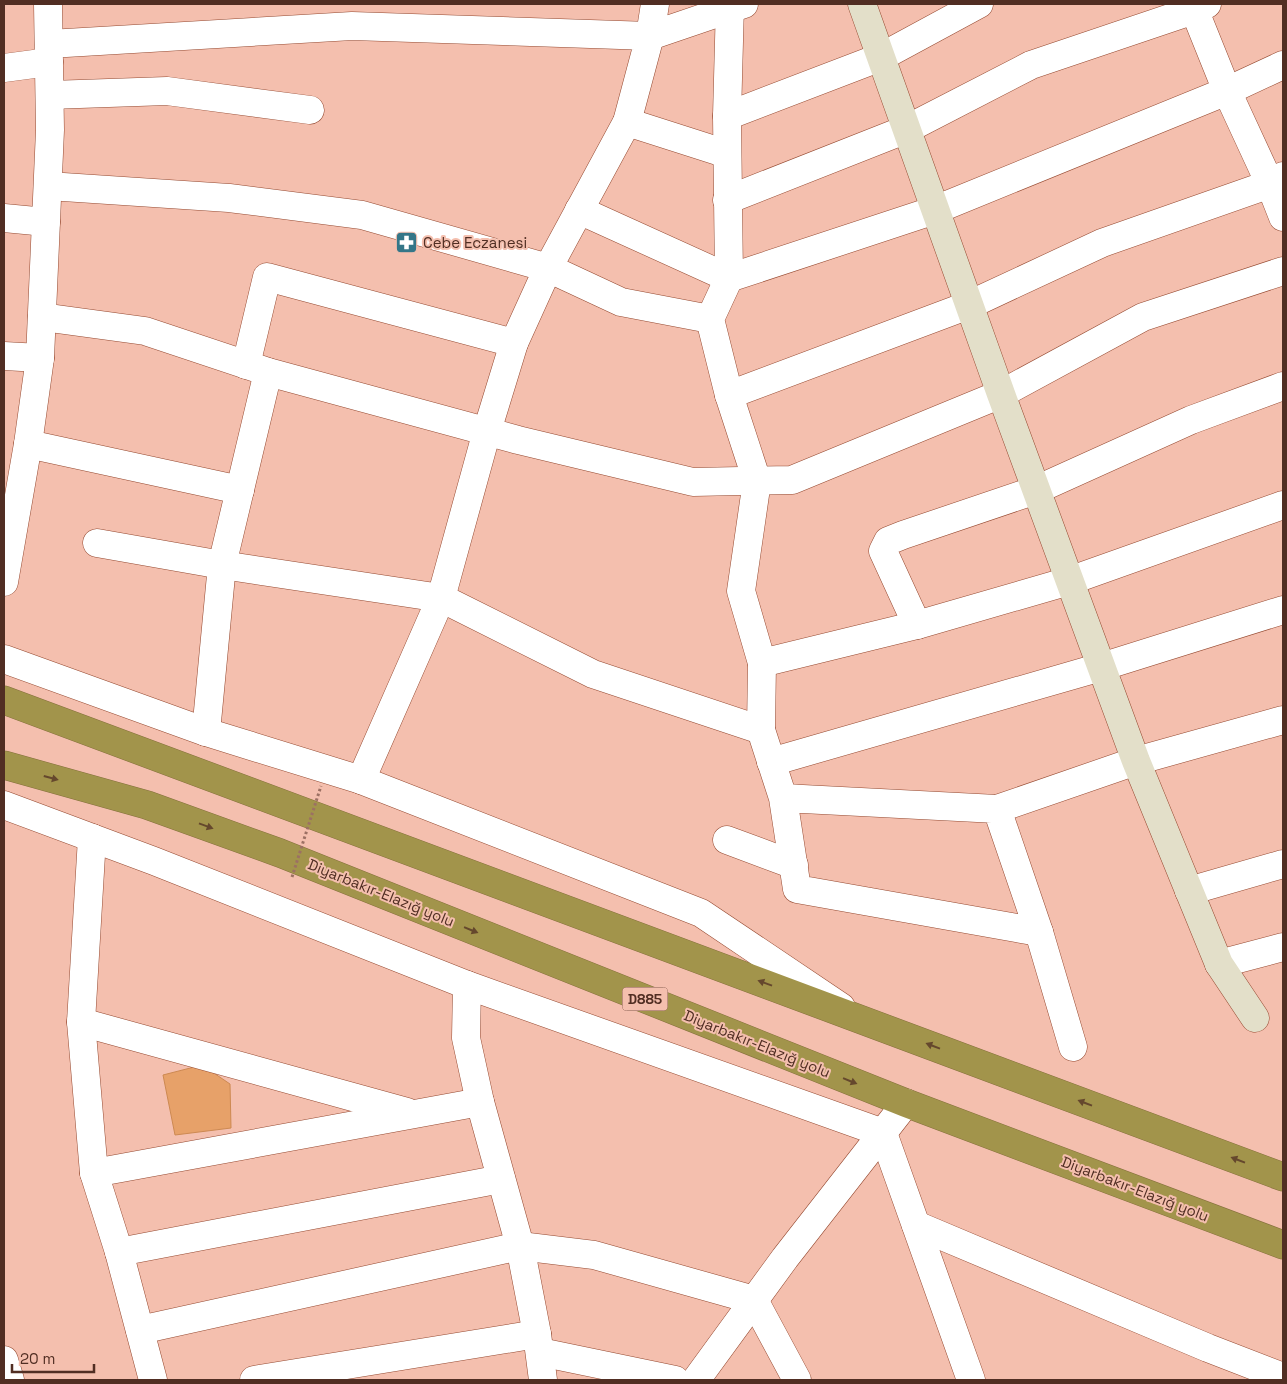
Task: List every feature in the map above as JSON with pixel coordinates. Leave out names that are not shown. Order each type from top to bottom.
[{"type":"highway","points":[[4,700],[1283,1177]]},
{"type":"highway","name":"Diyarbakır-Elazığ yolu","points":[[4,765],[147,805],[280,853],[906,1103],[1283,1245]]},
{"type":"street","points":[[4,582],[28,444],[40,358],[50,130],[48,4]]},
{"type":"street","points":[[361,780],[440,598],[514,343],[548,268],[627,122],[650,36],[655,4]]},
{"type":"street","points":[[862,4],[1001,394],[1136,761],[1219,964],[1255,1018]]},
{"type":"street","points":[[727,116],[881,56],[979,4]]},
{"type":"street","points":[[4,68],[49,53],[352,26],[650,36],[735,6],[727,116],[728,278],[710,319],[729,395],[757,481],[740,591],[762,663],[762,730],[783,798],[797,889],[1039,932]]},
{"type":"street","points":[[727,200],[907,129],[1031,65],[1198,6],[1227,91],[1276,180],[1283,217]]},
{"type":"street","points":[[579,210],[728,278],[936,210],[1227,91],[1283,65]]},
{"type":"street","points":[[50,95],[167,91],[310,110]]},
{"type":"street","points":[[627,122],[727,154]]},
{"type":"street","points":[[729,395],[969,305],[1102,242],[1276,180]]},
{"type":"street","points":[[48,186],[229,198],[362,215],[548,268],[622,302],[710,319]]},
{"type":"street","points":[[4,218],[46,222]]},
{"type":"street","points":[[42,317],[145,331],[257,369],[487,431],[693,482],[792,480],[1001,394],[1143,317],[1283,271]]},
{"type":"street","points":[[206,732],[222,565],[240,490],[257,369],[267,277],[514,343]]},
{"type":"street","points":[[4,356],[40,358]]},
{"type":"street","points":[[916,625],[883,550],[888,542],[903,535],[1036,490],[1191,420],[1283,386]]},
{"type":"street","points":[[28,444],[240,490]]},
{"type":"street","points":[[762,663],[916,625],[1069,581],[1283,505]]},
{"type":"street","points":[[97,543],[222,565],[440,598],[593,674],[762,730]]},
{"type":"street","points":[[771,762],[1101,667],[1283,610]]},
{"type":"street","points":[[4,659],[206,732],[361,780],[701,913],[854,1016]]},
{"type":"street","points":[[783,798],[997,808],[1136,761],[1283,720]]},
{"type":"street","points":[[4,805],[467,986],[883,1133]]},
{"type":"street","points":[[997,808],[1039,932],[1073,1047]]},
{"type":"street","points":[[92,838],[81,1022],[94,1174],[119,1252],[153,1380]]},
{"type":"street","points":[[727,840],[794,866]]},
{"type":"street","points":[[1189,891],[1283,864]]},
{"type":"street","points":[[1219,964],[1283,947]]},
{"type":"street","points":[[467,986],[466,1038],[480,1102],[520,1246],[543,1380]]},
{"type":"street","points":[[81,1022],[414,1114]]},
{"type":"street","points":[[94,1174],[480,1102]]},
{"type":"street","points":[[696,1380],[784,1258],[906,1103]]},
{"type":"street","points":[[883,1133],[971,1380]]},
{"type":"street","points":[[119,1252],[501,1179]]},
{"type":"street","points":[[916,1225],[1198,1344],[1283,1377]]},
{"type":"street","points":[[140,1330],[520,1246],[594,1255],[754,1300],[797,1380]]},
{"type":"street","points":[[254,1380],[538,1343],[674,1380]]},
{"type":"street","points":[[4,1360],[10,1380]]},
{"type":"path","points":[[292,877],[322,786]]},
{"type":"building","points":[[202,1065],[230,1084],[231,1128],[175,1135],[163,1075]]},
{"type":"place","name":"Cebe Eczanesi","points":[[407,243]]}]
